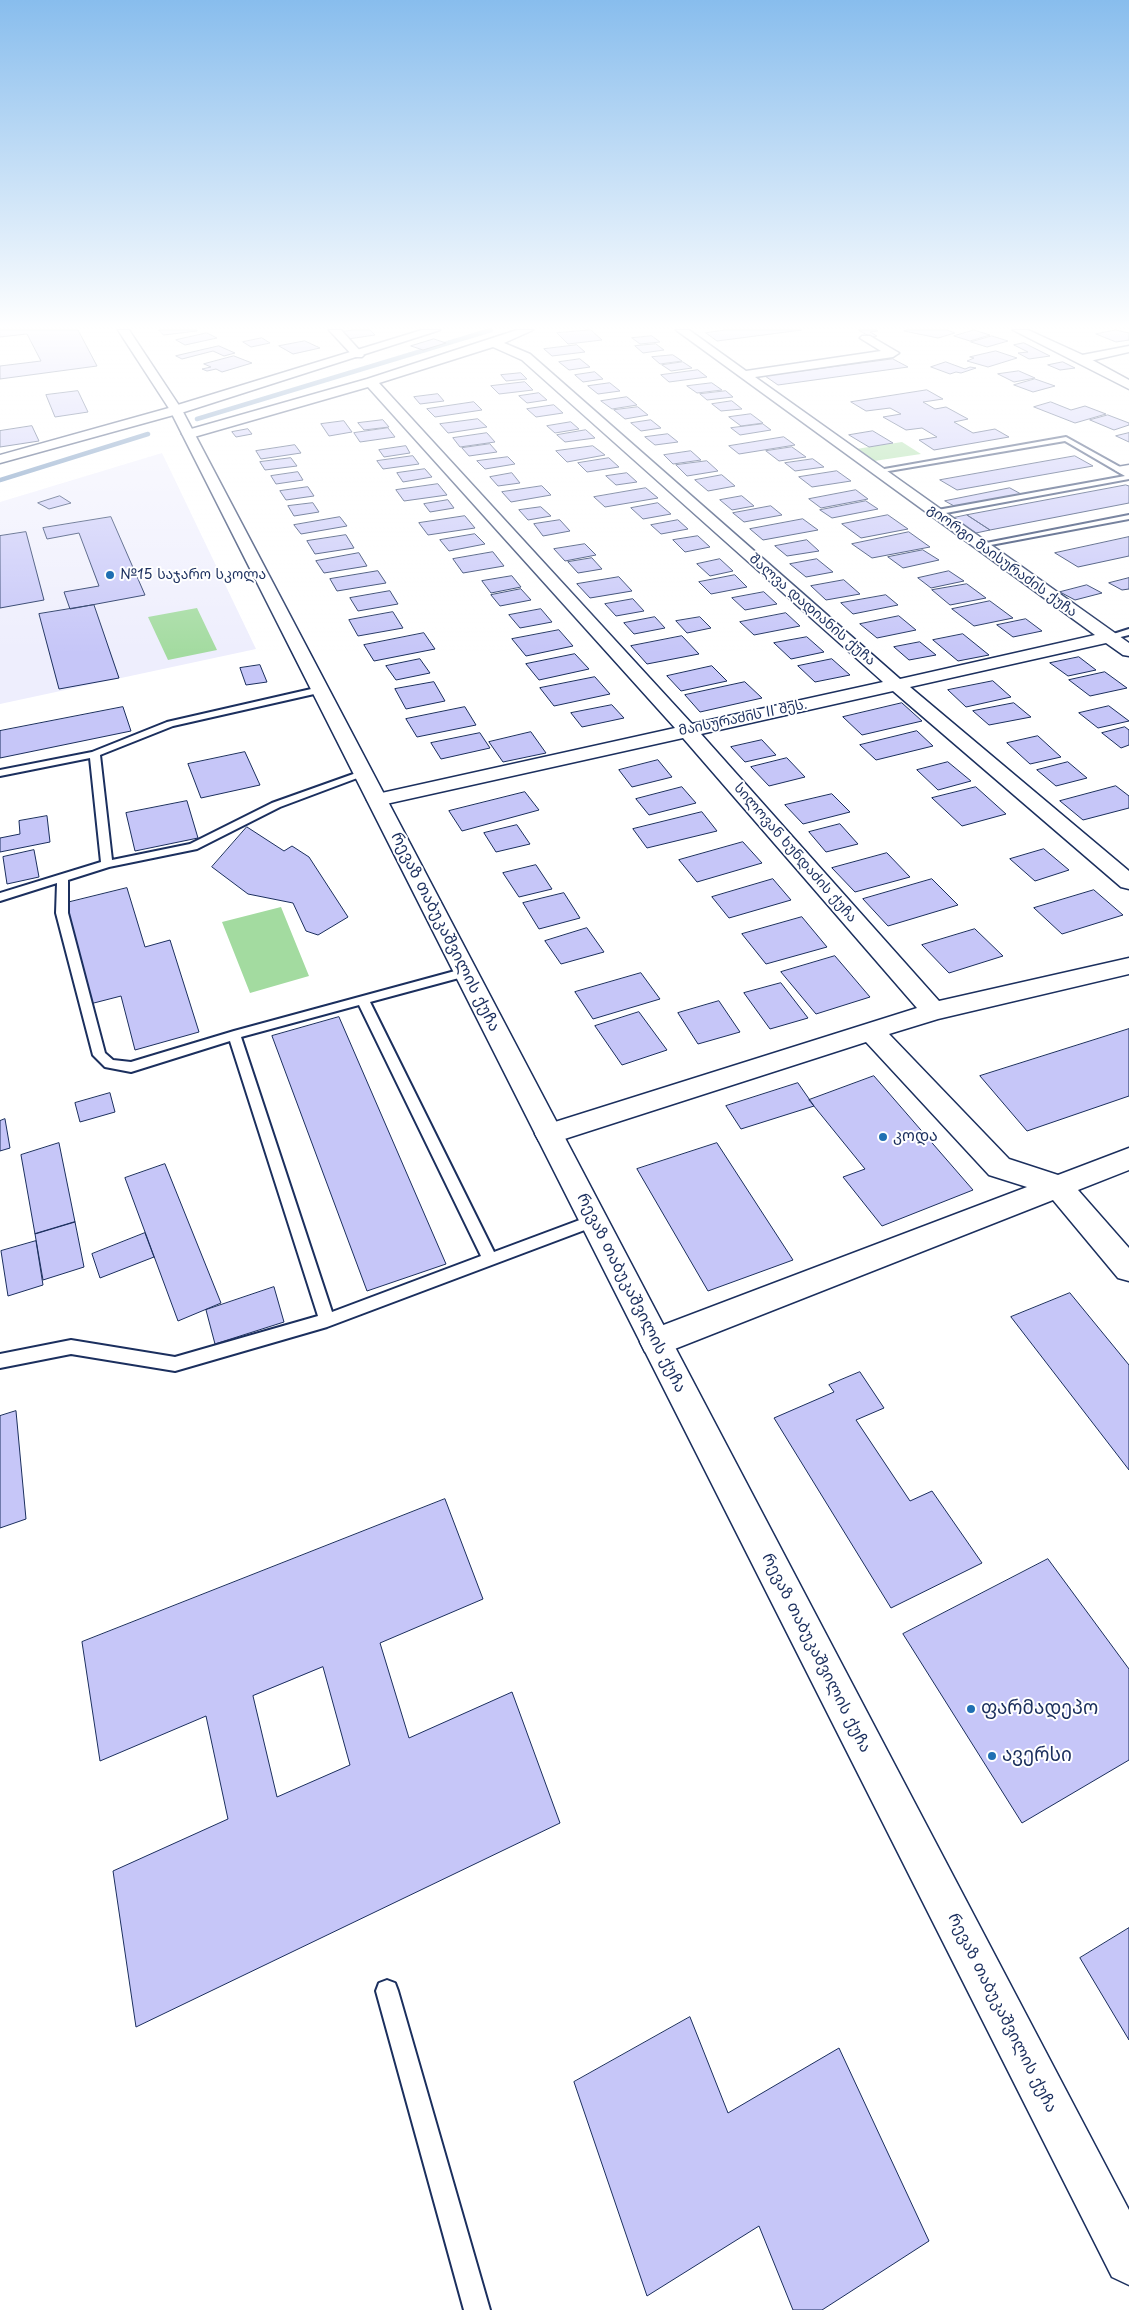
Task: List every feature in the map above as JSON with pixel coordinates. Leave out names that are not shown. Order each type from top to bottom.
[{"type":"street","points":[[0,459],[104,438]]},
{"type":"street","name":"რევაზ თაბუკაშვილის ქუჩა","points":[[190,438],[1129,2260]]},
{"type":"street","name":"სილოვან ხუნდაძის ქუჩა","points":[[423,438],[687,730],[934,1011]]},
{"type":"street","name":"შალვა დადიანის ქუჩა","points":[[617,438],[898,686],[1129,882]]},
{"type":"street","name":"გიორგი მაისურაძის ქუჩა","points":[[830,438],[1129,651]]},
{"type":"street","name":"მაისურაძის II შეს.","points":[[370,787],[687,730],[898,686],[1108,637]]},
{"type":"street","points":[[549,1134],[934,1011],[1129,966]]},
{"type":"street","points":[[871,1031],[999,1167],[1056,1185],[1129,1269]]},
{"type":"street","points":[[656,1342],[1056,1185],[1129,1159]]},
{"type":"lane","points":[[876,471],[1066,439],[1127,473]]},
{"type":"lane","points":[[935,512],[1127,473]]},
{"type":"lane","points":[[980,545],[1129,517]]},
{"type":"lane","points":[[1108,637],[1129,632]]},
{"type":"lane","points":[[0,773],[95,754],[170,724],[320,690]]},
{"type":"lane","points":[[95,754],[107,864]]},
{"type":"lane","points":[[0,897],[107,864],[193,848],[276,805],[370,787]]},
{"type":"lane","points":[[63,878],[62,913],[99,1055],[110,1064],[131,1067],[234,1035],[466,972]]},
{"type":"lane","points":[[363,1001],[490,1259]]},
{"type":"lane","points":[[234,1035],[327,1320]]},
{"type":"lane","points":[[0,1361],[70,1347],[175,1364],[327,1320],[594,1221]]},
{"type":"lane","points":[[387,1992],[477,2310]]},
{"type":"shaded area","name":"№15 საჯარო სკოლა","points":[[162,453],[256,649],[0,704],[0,502]]},
{"type":"green space","points":[[902,442],[921,454],[874,461],[856,449]]},
{"type":"green space","points":[[197,608],[217,650],[168,660],[148,617]]},
{"type":"green space","points":[[281,907],[309,976],[250,993],[222,922]]},
{"type":"building","points":[[0,438],[38,438],[39,441],[0,447]]},
{"type":"building","points":[[357,438],[389,438],[360,442]]},
{"type":"building","points":[[453,438],[491,438],[495,442],[460,447]]},
{"type":"building","points":[[560,438],[595,438],[565,442]]},
{"type":"building","points":[[646,438],[673,438],[678,442],[655,445]]},
{"type":"building","points":[[779,438],[785,438],[795,445],[739,454],[729,446]]},
{"type":"building","points":[[854,438],[884,438],[893,443],[869,447]]},
{"type":"building","points":[[932,438],[1004,438],[934,450],[919,440]]},
{"type":"building","points":[[1120,438],[1129,438],[1129,442]]},
{"type":"building","points":[[490,444],[497,452],[469,456],[462,448]]},
{"type":"building","points":[[295,445],[301,453],[261,459],[256,451]]},
{"type":"building","points":[[406,446],[410,453],[384,457],[379,450]]},
{"type":"building","points":[[593,446],[605,455],[567,462],[556,451]]},
{"type":"building","points":[[792,447],[806,457],[779,461],[766,451]]},
{"type":"building","points":[[691,451],[701,460],[673,464],[664,455]]},
{"type":"building","points":[[413,456],[419,464],[383,469],[377,461]]},
{"type":"building","points":[[1075,456],[1093,466],[957,490],[940,480]]},
{"type":"building","points":[[508,457],[515,464],[485,469],[477,461]]},
{"type":"building","points":[[291,458],[297,466],[265,470],[260,462]]},
{"type":"building","points":[[609,458],[619,467],[587,472],[578,463]]},
{"type":"building","points":[[813,459],[824,467],[795,471],[785,463]]},
{"type":"building","points":[[707,461],[718,471],[687,476],[676,465]]},
{"type":"building","points":[[425,469],[432,477],[403,482],[397,473]]},
{"type":"building","points":[[837,471],[851,481],[812,487],[799,477]]},
{"type":"building","points":[[298,472],[303,480],[276,484],[271,476]]},
{"type":"building","points":[[512,473],[520,483],[498,486],[490,477]]},
{"type":"building","points":[[627,473],[637,482],[616,485],[606,476]]},
{"type":"building","points":[[722,475],[735,486],[708,491],[695,480]]},
{"type":"building","points":[[438,484],[447,495],[404,501],[396,490]]},
{"type":"building","points":[[1126,485],[1129,486],[1129,503],[990,530],[967,515]]},
{"type":"building","points":[[542,486],[551,495],[511,502],[502,492]]},
{"type":"building","points":[[308,487],[314,496],[286,500],[280,491]]},
{"type":"building","points":[[646,488],[658,498],[605,507],[594,497]]},
{"type":"building","points":[[1010,488],[1021,494],[956,507],[945,501]]},
{"type":"building","points":[[856,490],[868,499],[821,508],[809,499]]},
{"type":"building","points":[[60,496],[71,503],[49,509],[38,503]]},
{"type":"building","points":[[742,496],[754,506],[732,510],[720,500]]},
{"type":"building","points":[[448,500],[454,508],[430,512],[424,504]]},
{"type":"building","points":[[866,501],[878,509],[832,518],[820,510]]},
{"type":"building","points":[[313,503],[319,512],[294,516],[288,506]]},
{"type":"building","points":[[658,503],[671,514],[643,519],[631,508]]},
{"type":"building","points":[[771,506],[782,515],[744,522],[733,513]]},
{"type":"building","points":[[541,507],[551,516],[528,520],[519,510]]},
{"type":"building","points":[[888,515],[908,529],[861,538],[842,524]]},
{"type":"building","points":[[967,515],[990,530],[976,533],[953,518]]},
{"type":"building","points":[[465,516],[475,528],[428,535],[419,523]]},
{"type":"building","points":[[111,517],[145,595],[70,609],[64,592],[99,586],[79,533],[47,539],[43,528]]},
{"type":"building","points":[[340,517],[347,526],[301,534],[294,525]]},
{"type":"building","points":[[803,519],[818,530],[763,540],[750,529]]},
{"type":"building","points":[[560,520],[570,531],[543,536],[534,524]]},
{"type":"building","points":[[678,520],[688,529],[661,534],[651,525]]},
{"type":"building","points":[[26,532],[44,600],[0,608],[0,536]]},
{"type":"building","points":[[909,532],[930,547],[872,558],[852,544]]},
{"type":"building","points":[[475,534],[485,544],[449,551],[440,540]]},
{"type":"building","points":[[346,535],[354,548],[315,554],[307,541]]},
{"type":"building","points":[[698,536],[710,547],[685,552],[673,540]]},
{"type":"building","points":[[1129,537],[1129,556],[1078,567],[1055,553]]},
{"type":"building","points":[[807,540],[819,551],[787,556],[775,546]]},
{"type":"building","points":[[585,544],[596,555],[565,561],[554,549]]},
{"type":"building","points":[[923,550],[939,560],[903,568],[888,557]]},
{"type":"building","points":[[493,552],[504,566],[463,573],[453,559]]},
{"type":"building","points":[[359,553],[367,566],[324,573],[316,561]]},
{"type":"building","points":[[592,558],[602,569],[578,573],[568,562]]},
{"type":"building","points":[[720,559],[733,571],[710,576],[697,564]]},
{"type":"building","points":[[817,559],[833,572],[806,577],[790,564]]},
{"type":"building","points":[[378,571],[386,583],[337,591],[330,579]]},
{"type":"building","points":[[949,571],[964,581],[931,588],[918,578]]},
{"type":"building","points":[[735,575],[747,587],[711,594],[699,582]]},
{"type":"building","points":[[512,576],[521,587],[491,593],[482,581]]},
{"type":"building","points":[[619,577],[632,591],[590,598],[577,584]]},
{"type":"building","points":[[1129,578],[1129,589],[1122,590],[1109,583]]},
{"type":"building","points":[[844,580],[860,594],[826,600],[811,586]]},
{"type":"building","points":[[967,584],[986,598],[950,605],[932,590]]},
{"type":"building","points":[[1087,585],[1102,593],[1075,600],[1060,592]]},
{"type":"building","points":[[521,589],[531,600],[500,606],[491,595]]},
{"type":"building","points":[[390,591],[398,604],[358,611],[350,598]]},
{"type":"building","points":[[764,592],[777,604],[745,610],[732,598]]},
{"type":"building","points":[[886,595],[898,605],[853,614],[841,603]]},
{"type":"building","points":[[633,599],[644,611],[616,616],[605,604]]},
{"type":"building","points":[[990,601],[1013,618],[974,626],[952,609]]},
{"type":"building","points":[[94,605],[119,678],[59,689],[39,614]]},
{"type":"building","points":[[541,609],[552,622],[520,628],[509,615]]},
{"type":"building","points":[[393,612],[403,628],[358,636],[349,620]]},
{"type":"building","points":[[786,613],[800,626],[754,635],[740,622]]},
{"type":"building","points":[[899,616],[916,630],[877,638],[860,624]]},
{"type":"building","points":[[655,617],[665,628],[634,634],[624,623]]},
{"type":"building","points":[[700,617],[711,628],[687,633],[676,621]]},
{"type":"building","points":[[1026,619],[1042,631],[1013,637],[997,625]]},
{"type":"building","points":[[559,630],[573,646],[526,656],[512,639]]},
{"type":"building","points":[[424,633],[435,649],[374,661],[364,645]]},
{"type":"building","points":[[963,634],[989,655],[958,661],[933,640]]},
{"type":"building","points":[[682,636],[699,654],[647,664],[631,646]]},
{"type":"building","points":[[807,637],[824,652],[791,659],[774,643]]},
{"type":"building","points":[[920,642],[936,655],[909,660],[894,647]]},
{"type":"building","points":[[575,654],[589,669],[539,680],[526,664]]},
{"type":"building","points":[[1079,657],[1096,670],[1068,676],[1050,663]]},
{"type":"building","points":[[420,659],[430,673],[396,680],[386,666]]},
{"type":"building","points":[[832,659],[850,675],[815,682],[798,666]]},
{"type":"building","points":[[260,665],[267,682],[246,685],[240,668]]},
{"type":"building","points":[[712,666],[727,681],[681,691],[667,676]]},
{"type":"building","points":[[1105,672],[1127,688],[1090,696],[1069,680]]},
{"type":"building","points":[[595,677],[610,694],[554,706],[540,688]]},
{"type":"building","points":[[993,681],[1011,697],[966,707],[948,690]]},
{"type":"building","points":[[434,682],[445,701],[406,709],[395,689]]},
{"type":"building","points":[[745,682],[762,698],[700,712],[685,695]]},
{"type":"building","points":[[902,703],[922,721],[862,735],[843,717]]},
{"type":"building","points":[[1014,703],[1031,717],[989,725],[973,711]]},
{"type":"building","points":[[612,705],[624,718],[582,727],[571,713]]},
{"type":"building","points":[[1109,706],[1129,721],[1098,728],[1079,713]]},
{"type":"building","points":[[123,707],[131,731],[0,758],[0,731]]},
{"type":"building","points":[[465,707],[476,725],[417,737],[406,719]]},
{"type":"building","points":[[1125,727],[1129,730],[1129,745],[1121,748],[1102,733]]},
{"type":"building","points":[[917,731],[933,746],[876,760],[860,745]]},
{"type":"building","points":[[531,732],[546,753],[503,762],[489,742]]},
{"type":"building","points":[[480,733],[490,748],[441,759],[431,743]]},
{"type":"building","points":[[1038,736],[1061,757],[1030,764],[1007,743]]},
{"type":"building","points":[[762,740],[776,755],[745,762],[731,747]]},
{"type":"building","points":[[245,752],[260,785],[201,798],[188,764]]},
{"type":"building","points":[[787,758],[805,777],[769,786],[751,767]]},
{"type":"building","points":[[658,760],[672,777],[632,787],[619,770]]},
{"type":"building","points":[[948,762],[971,781],[938,790],[917,770]]},
{"type":"building","points":[[1068,762],[1087,778],[1056,786],[1037,770]]},
{"type":"building","points":[[1116,786],[1129,796],[1129,808],[1083,820],[1060,801]]},
{"type":"building","points":[[682,787],[696,803],[649,815],[636,799]]},
{"type":"building","points":[[976,787],[1006,814],[962,826],[932,798]]},
{"type":"building","points":[[525,792],[539,810],[462,831],[449,811]]},
{"type":"building","points":[[832,794],[850,812],[803,824],[785,805]]},
{"type":"building","points":[[187,801],[198,838],[135,851],[126,813]]},
{"type":"building","points":[[702,812],[717,831],[647,848],[633,829]]},
{"type":"building","points":[[47,816],[50,842],[0,852],[0,838],[20,834],[19,821]]},
{"type":"building","points":[[840,824],[858,844],[826,852],[809,832]]},
{"type":"building","points":[[517,825],[530,844],[496,852],[484,833]]},
{"type":"building","points":[[247,827],[284,851],[292,846],[309,857],[348,917],[318,935],[306,931],[293,903],[248,894],[212,867]]},
{"type":"building","points":[[743,842],[762,863],[697,882],[679,860]]},
{"type":"building","points":[[1044,849],[1069,870],[1035,881],[1010,859]]},
{"type":"building","points":[[34,850],[39,877],[7,884],[3,857]]},
{"type":"building","points":[[887,853],[910,877],[855,892],[832,868]]},
{"type":"building","points":[[536,865],[552,889],[519,897],[503,873]]},
{"type":"building","points":[[773,879],[791,900],[729,918],[712,897]]},
{"type":"building","points":[[932,879],[958,905],[888,926],[863,899]]},
{"type":"building","points":[[127,888],[145,947],[170,940],[199,1032],[135,1050],[121,996],[90,1004],[66,903]]},
{"type":"building","points":[[1094,890],[1123,915],[1062,934],[1034,908]]},
{"type":"building","points":[[564,893],[580,918],[539,929],[523,903]]},
{"type":"building","points":[[802,917],[827,947],[766,964],[742,934]]},
{"type":"building","points":[[587,928],[604,952],[561,964],[545,941]]},
{"type":"building","points":[[975,929],[1003,956],[949,973],[922,945]]},
{"type":"building","points":[[835,956],[870,997],[816,1014],[781,972]]},
{"type":"building","points":[[641,973],[660,999],[593,1019],[575,992]]},
{"type":"building","points":[[781,983],[808,1018],[770,1029],[744,993]]},
{"type":"building","points":[[719,1001],[740,1032],[698,1044],[678,1013]]},
{"type":"building","points":[[639,1012],[667,1050],[622,1065],[595,1026]]},
{"type":"building","points":[[339,1017],[446,1264],[367,1291],[272,1036]]},
{"type":"building","points":[[1129,1029],[1129,1096],[1027,1131],[980,1076]]},
{"type":"building","name":"კოდა","points":[[874,1076],[973,1190],[882,1226],[843,1177],[865,1169],[809,1100]]},
{"type":"building","points":[[798,1083],[814,1106],[741,1129],[726,1106]]},
{"type":"building","points":[[110,1093],[115,1112],[80,1122],[75,1103]]},
{"type":"building","points":[[5,1119],[10,1148],[0,1151],[0,1121]]},
{"type":"building","points":[[59,1143],[75,1222],[35,1234],[21,1155]]},
{"type":"building","points":[[717,1143],[793,1260],[708,1291],[637,1169]]},
{"type":"building","points":[[165,1164],[221,1303],[178,1321],[125,1178]]},
{"type":"building","points":[[75,1222],[84,1267],[43,1280],[35,1234]]},
{"type":"building","points":[[145,1233],[154,1257],[100,1278],[92,1254]]},
{"type":"building","points":[[36,1241],[43,1285],[8,1296],[1,1251]]},
{"type":"building","points":[[274,1287],[284,1322],[215,1344],[206,1310]]},
{"type":"building","points":[[1070,1293],[1129,1365],[1129,1470],[1011,1317]]},
{"type":"building","points":[[860,1372],[884,1408],[856,1420],[910,1501],[932,1491],[982,1563],[891,1608],[774,1418],[834,1392],[829,1385]]},
{"type":"building","points":[[16,1411],[26,1519],[0,1528],[0,1416]]},
{"type":"building","points":[[445,1499],[483,1599],[380,1643],[409,1738],[512,1692],[560,1823],[136,2027],[113,1871],[228,1819],[206,1716],[100,1761],[82,1642]],"holes":[[[323,1667],[350,1765],[277,1797],[253,1696]]]},
{"type":"building","points":[[1048,1559],[1129,1669],[1129,1760],[1022,1823],[903,1634]]},
{"type":"building","points":[[1129,1928],[1129,2040],[1080,1958]]},
{"type":"building","points":[[690,2017],[728,2113],[839,2048],[929,2241],[822,2310],[793,2310],[759,2226],[647,2296],[574,2082]]},
{"type":"waterway","points":[[0,480],[136,438]]},
{"type":"place","name":"№15 საჯარო სკოლა","points":[[110,575]]},
{"type":"place","name":"კოდა","points":[[883,1137]]},
{"type":"place","name":"ფარმადეპო","points":[[971,1709]]},
{"type":"place","name":"ავერსი","points":[[992,1756]]}]
